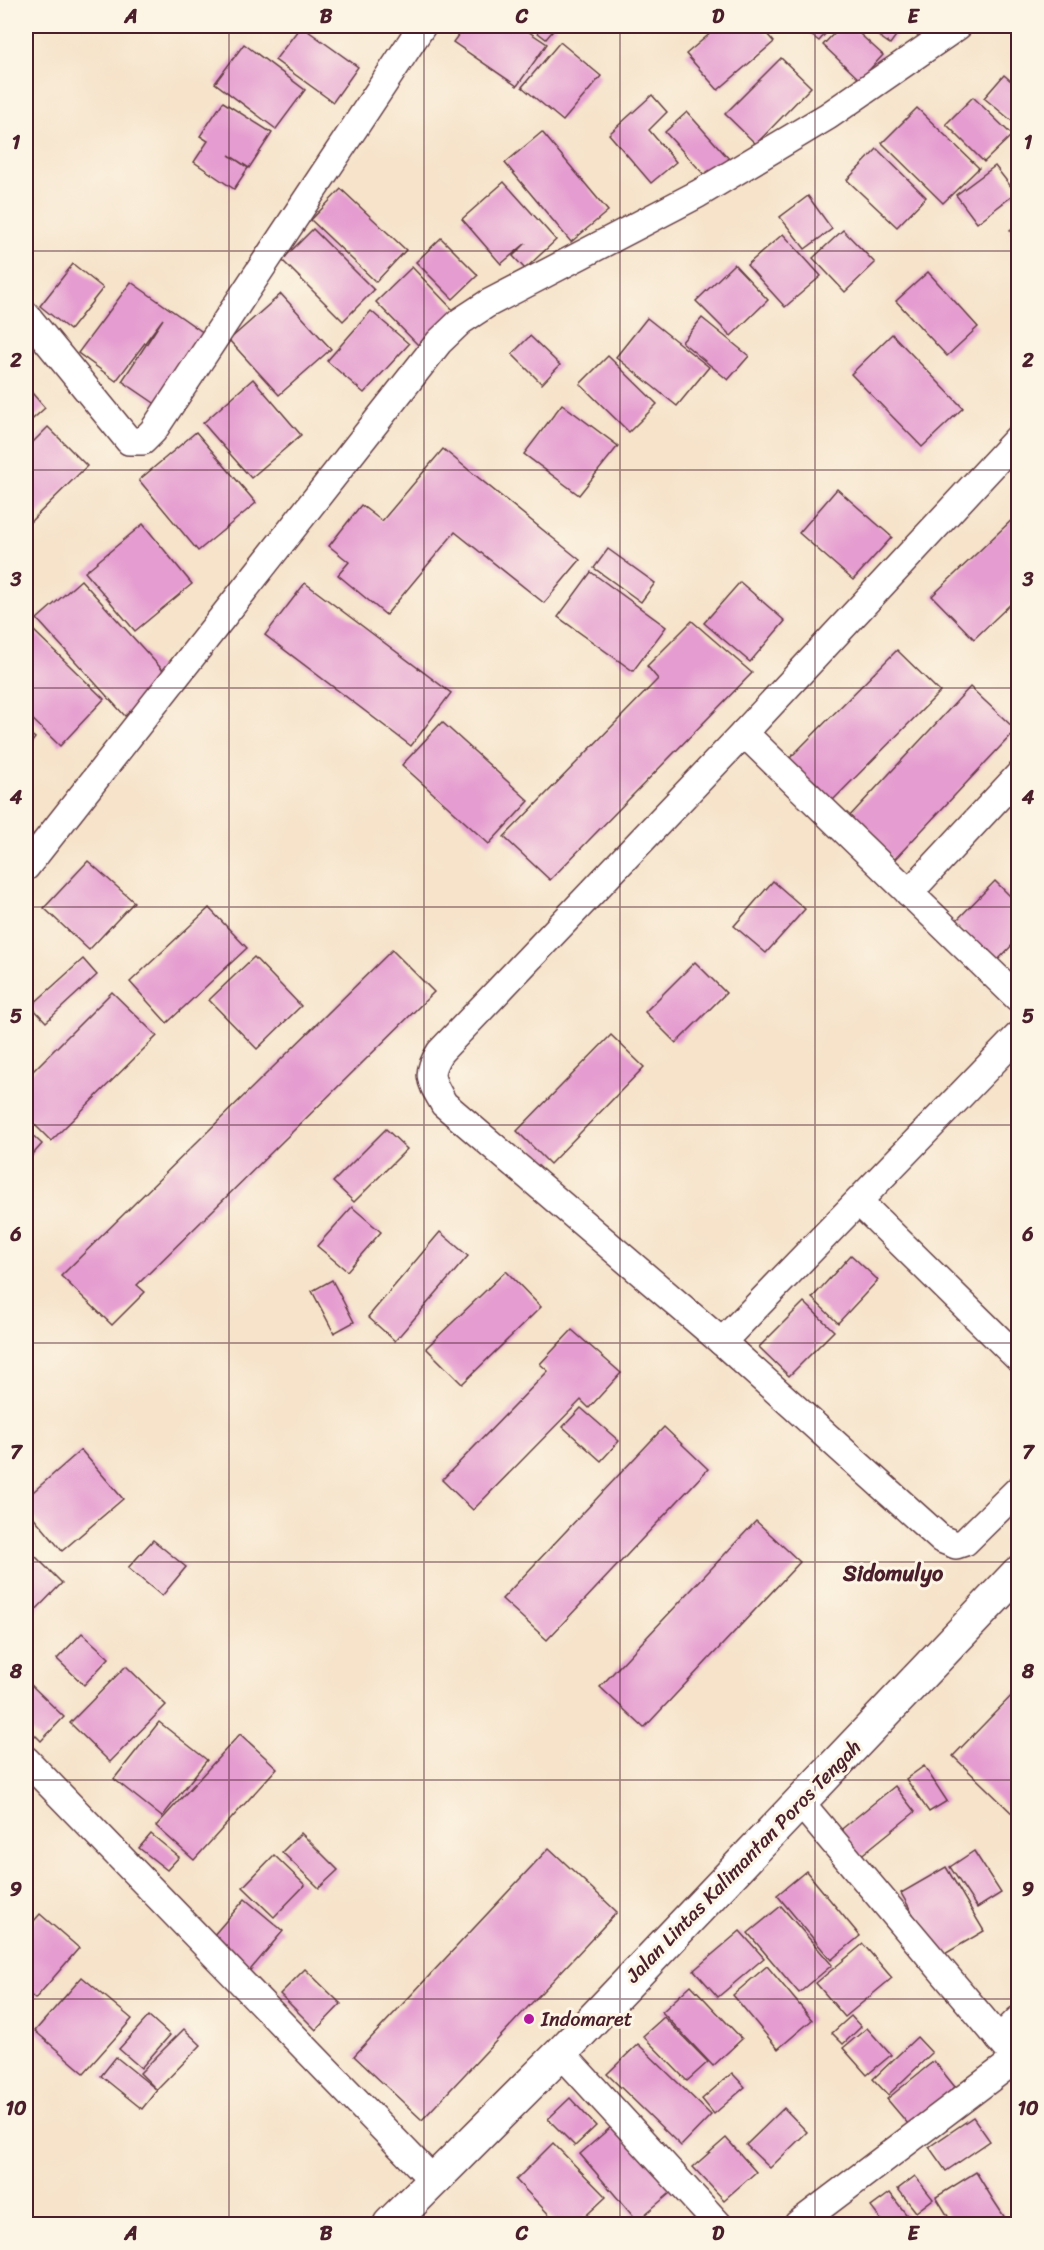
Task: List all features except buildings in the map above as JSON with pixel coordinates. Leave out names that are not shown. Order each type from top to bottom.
[{"type":"highway","name":"Jalan Lintas Kalimantan Poros Tengah","points":[[390,2224],[561,2053],[1018,1573]]},
{"type":"street","points":[[26,315],[129,441],[143,441],[153,431],[422,26]]},
{"type":"street","points":[[26,867],[432,351],[461,321],[487,304],[698,194],[828,116],[958,26]]},
{"type":"street","points":[[1018,438],[744,733],[440,1052],[431,1065],[429,1076],[444,1104],[722,1342],[941,1539],[956,1545],[965,1542],[1018,1490]]},
{"type":"street","points":[[744,733],[1018,998]]},
{"type":"street","points":[[909,892],[1018,776]]},
{"type":"street","points":[[722,1342],[1018,1036]]},
{"type":"street","points":[[859,1202],[1018,1358]]},
{"type":"street","points":[[26,1760],[433,2180]]},
{"type":"street","points":[[798,2224],[1017,2060],[800,1802]]},
{"type":"street","points":[[999,2038],[1018,2020]]},
{"type":"street","points":[[561,2053],[718,2224]]},
{"type":"place","name":"Indomaret","points":[[529,2019]]},
{"type":"district","name":"Sidomulyo","points":[[893,1573]]}]
